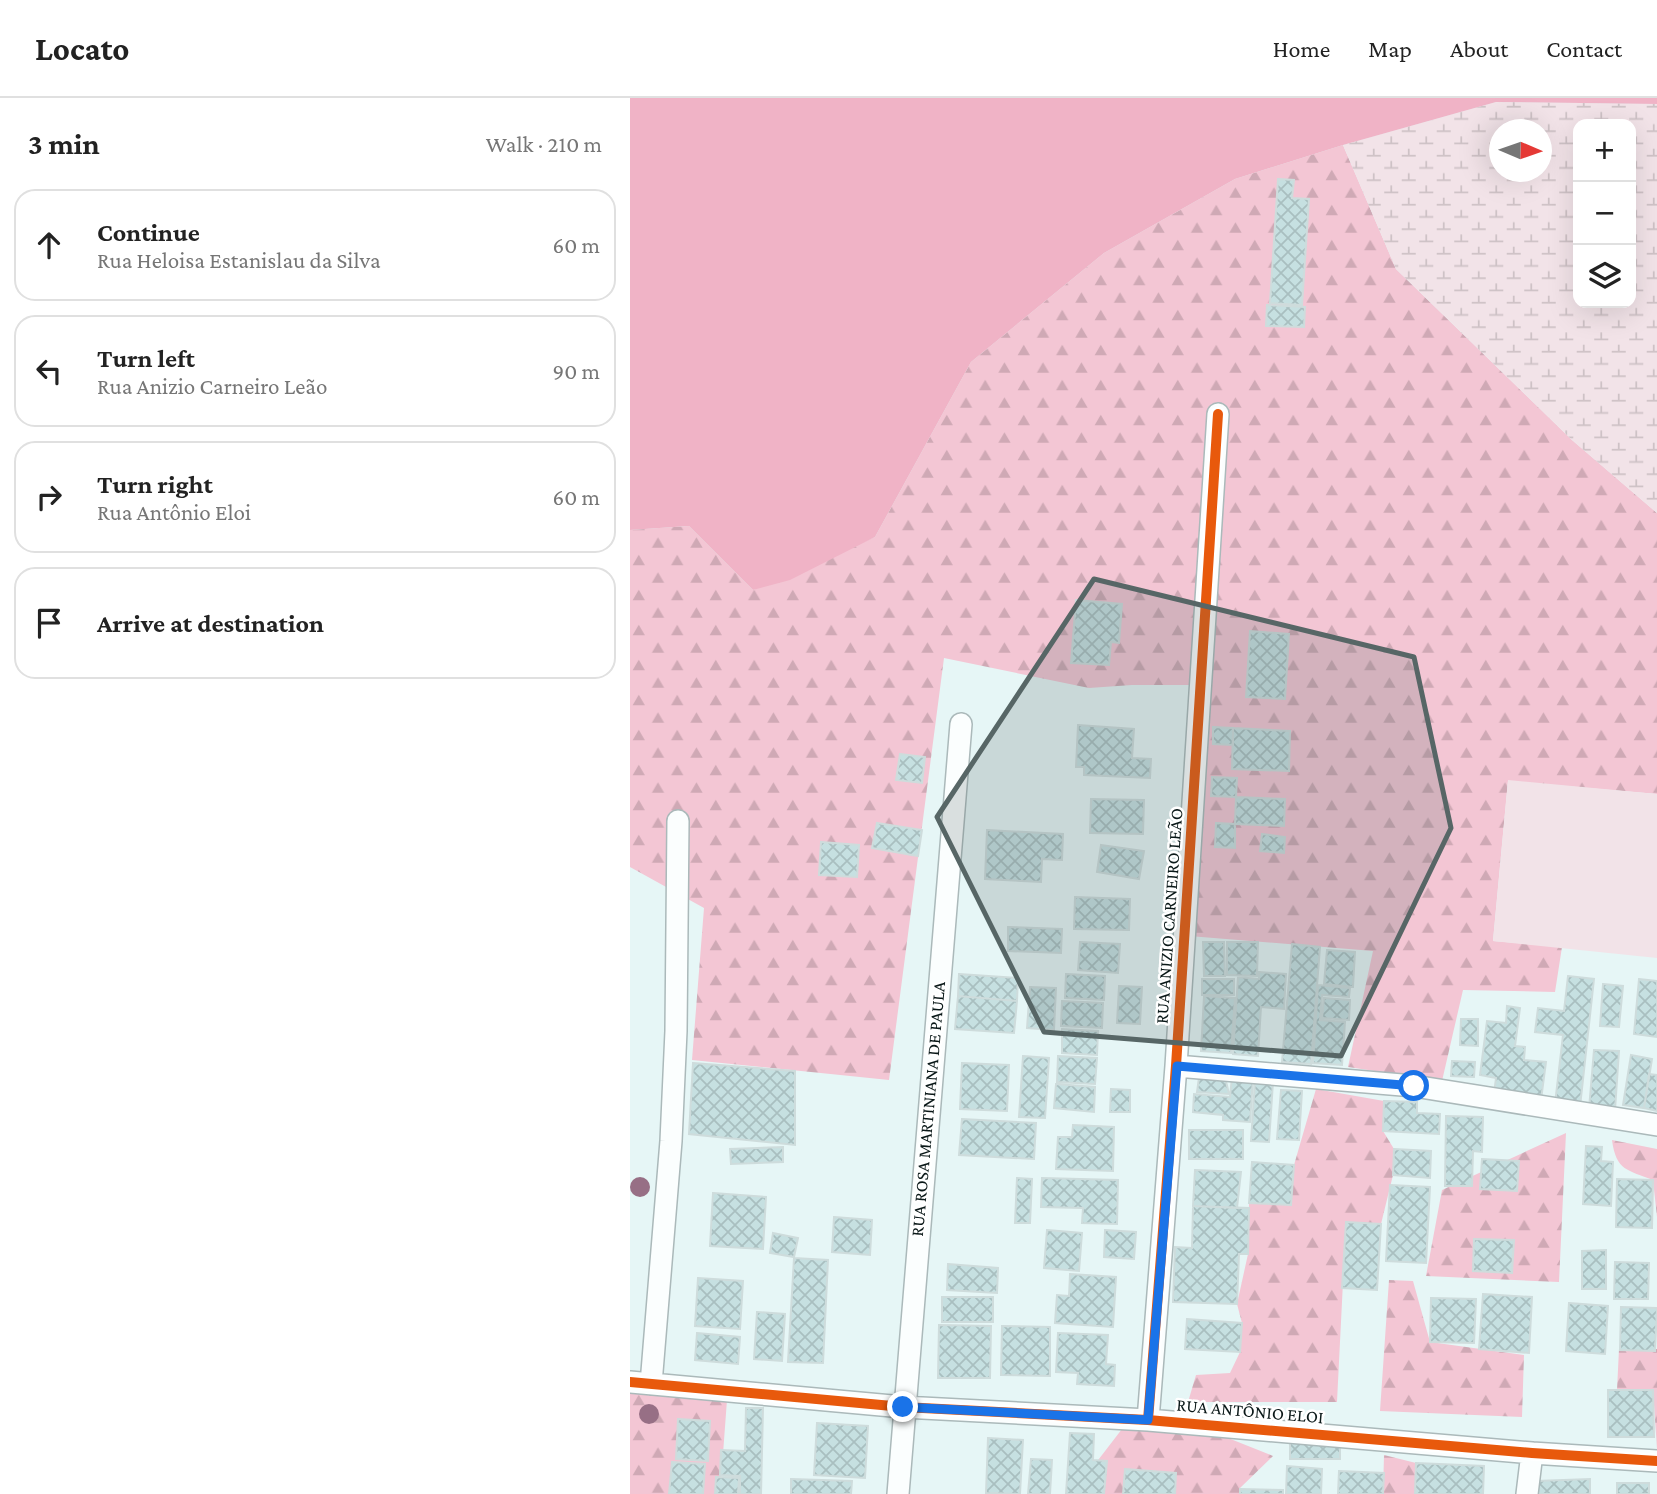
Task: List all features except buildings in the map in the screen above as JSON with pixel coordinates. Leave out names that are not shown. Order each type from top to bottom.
[{"type":"street","name":"RUA ANIZIO CARNEIRO LEÃO","points":[[1148,1420],[1177,1066],[1218,414]]},
{"type":"street","name":"RUA ROSA MARTINIANA DE PAULA","points":[[898,1494],[903,1407],[961,724]]},
{"type":"street","points":[[640,1383],[671,1141],[676,1031],[678,821]]},
{"type":"street","points":[[1177,1066],[1414,1086],[1657,1125]]},
{"type":"street","name":"RUA ANTÔNIO ELOI","points":[[640,1383],[903,1407],[1148,1420],[1657,1461]]},
{"type":"street","points":[[1527,1494],[1532,1453]]},
{"type":"highlighted area","points":[[1094,579],[1414,657],[1451,828],[1341,1056],[1044,1032],[937,817]]},
{"type":"green space","points":[[1496,102],[1657,104],[1657,513],[1572,440],[1396,269],[1343,145]]},
{"type":"green space","points":[[1343,145],[1396,269],[1572,440],[1657,513],[1657,794],[1508,781],[1493,941],[1562,947],[1555,992],[1463,990],[1442,1081],[1348,1067],[1373,951],[1189,936],[1209,685],[1089,688],[944,658],[889,1080],[692,1060],[704,908],[630,867],[630,530],[689,526],[753,590],[875,537],[971,362],[1104,253],[1235,179]]},
{"type":"green space","points":[[1508,780],[1657,794],[1657,958],[1493,941]]},
{"type":"green space","points":[[1316,1089],[1384,1101],[1383,1131],[1394,1149],[1393,1175],[1381,1224],[1346,1222],[1337,1402],[1188,1402],[1196,1375],[1230,1373],[1240,1352],[1242,1323],[1237,1304],[1248,1254],[1249,1203],[1291,1205],[1294,1165]]},
{"type":"green space","points":[[1566,1133],[1559,1282],[1426,1276],[1442,1190]]},
{"type":"green space","points":[[1612,1140],[1657,1149],[1657,1217],[1653,1180],[1620,1164]]},
{"type":"green space","points":[[1389,1280],[1413,1281],[1430,1342],[1524,1355],[1522,1417],[1380,1411]]},
{"type":"green space","points":[[1619,1349],[1657,1349],[1657,1449],[1653,1390],[1617,1390]]},
{"type":"green space","points":[[630,1390],[727,1400],[720,1494],[630,1494]]},
{"type":"green space","points":[[1122,1429],[1228,1438],[1273,1456],[1240,1488],[1239,1494],[1072,1494]]},
{"type":"green space","points":[[1384,1455],[1416,1463],[1415,1494],[1383,1494]]},
{"type":"shaded area","points":[[630,98],[1657,98],[1657,104],[1496,102],[1235,179],[1104,253],[971,362],[875,537],[790,580],[753,590],[689,526],[630,530]]},
{"type":"cycle path","points":[[1148,1420],[1176,1066],[1218,414]]},
{"type":"cycle path","points":[[630,1382],[903,1407],[1148,1420],[1657,1461]]},
{"type":"route","points":[[903,1407],[1148,1420],[1177,1066],[1414,1086]]}]
